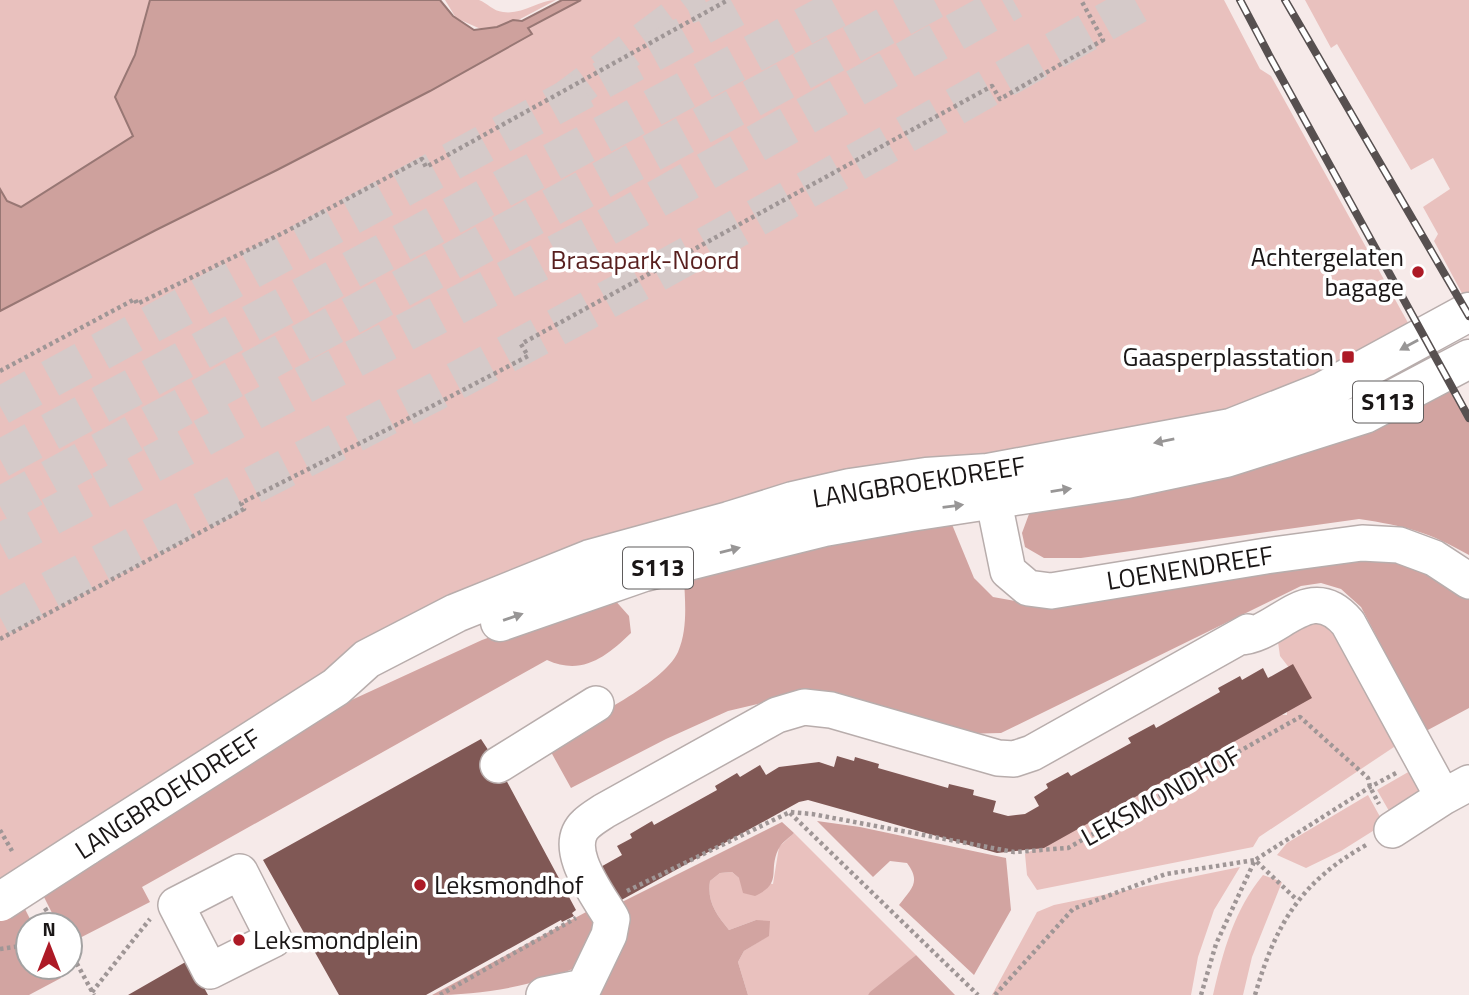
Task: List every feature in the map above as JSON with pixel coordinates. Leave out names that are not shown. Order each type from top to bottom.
[{"type":"main road","name":"LANGBROEKDREEF","points":[[0,902],[336,687],[375,676],[431,648],[484,628],[641,558],[909,512],[991,487],[1231,428],[1322,392],[1469,312]]},
{"type":"main road","name":"LANGBROEKDREEF","points":[[991,487],[1127,479],[1252,450],[1365,414],[1469,359]]},
{"type":"street","name":"LOENENDREEF","points":[[991,487],[1008,571],[1028,588],[1051,590],[1362,543],[1399,545],[1434,558],[1469,581]]},
{"type":"street","points":[[544,995],[584,987],[609,935],[612,919],[580,863],[577,844],[579,834],[587,822],[765,721],[804,707],[831,710],[998,758],[1014,759],[1032,753],[1244,635],[1250,637],[1297,610],[1311,606],[1323,606],[1341,614],[1422,759],[1456,790],[1392,830]]},
{"type":"street","points":[[498,765],[596,704]]},
{"type":"path","points":[[0,371],[135,299],[137,304],[283,233],[422,159],[426,167],[728,0]]},
{"type":"path","points":[[0,639],[244,509],[242,503],[528,356],[520,344],[980,92],[992,86],[1000,99],[1103,40],[1081,0]]},
{"type":"path","name":"LEKSMONDHOF","points":[[790,812],[1014,852],[1068,848],[1300,717],[1368,778],[1392,830]]},
{"type":"path","points":[[995,995],[1073,909],[1166,874],[1255,860],[1370,787],[1422,759]]},
{"type":"path","points":[[440,995],[595,889],[790,812],[978,995]]},
{"type":"path","points":[[0,830],[12,851]]},
{"type":"path","points":[[1255,995],[1265,959],[1297,900],[1341,859],[1392,830]]},
{"type":"path","points":[[1255,860],[1297,900]]},
{"type":"path","points":[[1201,995],[1216,944],[1255,860]]},
{"type":"path","points":[[43,904],[47,911]]},
{"type":"path","points":[[84,977],[93,993],[147,921],[176,905]]},
{"type":"green space","points":[[0,0],[150,0],[135,55],[115,97],[133,136],[21,207],[7,201],[0,189]]},
{"type":"green space","points":[[445,0],[479,0],[496,10],[510,12],[556,0],[492,34],[456,18]]},
{"type":"green space","name":"Brasapark-Noord","points":[[581,0],[1224,0],[1260,69],[1271,76],[1412,330],[1270,401],[639,531],[0,882],[0,306]]},
{"type":"green space","points":[[1305,0],[1469,0],[1469,297],[1465,299],[1434,241],[1438,234],[1423,207],[1450,189],[1433,158],[1411,170],[1337,44],[1331,48]]},
{"type":"green space","points":[[1319,620],[1336,627],[1403,741],[1259,837],[1253,847],[1037,890],[1027,875],[1025,854],[1066,833],[1269,714],[1287,715],[1286,696],[1301,683],[1280,656],[1277,635]]},
{"type":"green space","points":[[1410,771],[1434,786],[1393,818],[1377,790]]},
{"type":"green space","points":[[1368,795],[1384,824],[1341,851],[1306,868],[1277,855],[1287,843]]},
{"type":"green space","points":[[794,833],[916,955],[868,995],[748,995],[738,962],[744,951],[768,936],[756,920],[729,930],[714,907],[710,895],[710,881],[720,873],[732,872],[739,878],[773,884],[779,847]]},
{"type":"green space","points":[[1240,867],[1214,910],[1198,957],[1191,995],[992,995],[1037,912],[1054,905]]},
{"type":"green space","points":[[1263,875],[1282,882],[1252,957],[1243,995],[1213,995],[1237,917]]},
{"type":"shaded area","points":[[150,0],[440,0],[453,16],[474,30],[497,27],[513,20],[522,21],[562,0],[581,0],[528,28],[532,34],[430,91],[0,311],[0,189],[7,201],[21,207],[133,136],[115,97],[135,55]]},
{"type":"shaded area","points":[[1450,384],[1469,422],[1469,555],[1416,531],[1359,519],[1081,558],[1044,558],[1025,547],[1022,533],[1032,506]]},
{"type":"shaded area","points":[[951,522],[974,578],[993,597],[1026,603],[1322,559],[1402,562],[1466,594],[1469,599],[1469,708],[1426,731],[1361,607],[1341,589],[1321,583],[1301,586],[1001,733],[961,734],[770,701],[728,711],[666,739],[571,788],[546,743],[619,703],[669,665],[678,652],[683,634],[684,578],[792,553]]},
{"type":"shaded area","points":[[613,598],[629,616],[631,633],[593,662],[571,666],[547,660],[142,887],[150,902],[84,936],[84,911],[51,911],[42,893],[345,703],[482,640],[558,613]]},
{"type":"shaded area","points":[[817,821],[860,827],[1006,858],[1011,910],[974,975],[899,905],[914,880],[907,863],[890,861],[873,877]]},
{"type":"shaded area","points":[[782,822],[794,833],[778,850],[772,882],[764,891],[755,896],[743,893],[739,878],[732,872],[720,873],[710,881],[710,895],[714,907],[729,930],[756,920],[770,921],[769,936],[744,951],[738,962],[748,995],[564,995],[614,906]]},
{"type":"shaded area","points":[[23,905],[26,911],[14,911],[14,981],[55,981],[29,995],[0,995],[0,920]]},
{"type":"shaded area","points":[[588,911],[598,919],[590,961],[553,976],[513,987],[432,995]]},
{"type":"shaded area","points":[[916,955],[955,995],[868,995],[870,992]]},
{"type":"building","points":[[1293,664],[1312,698],[1044,848],[997,853],[808,800],[799,802],[616,903],[597,869],[622,855],[617,846],[632,838],[630,834],[652,821],[654,825],[717,790],[715,786],[737,773],[740,777],[760,765],[766,775],[779,767],[819,762],[834,767],[837,756],[854,761],[855,757],[879,764],[878,768],[948,788],[949,784],[974,790],[973,795],[996,801],[993,812],[1008,816],[1025,814],[1039,806],[1034,797],[1048,788],[1046,784],[1068,772],[1071,776],[1131,743],[1128,738],[1154,724],[1156,728],[1220,692],[1218,688],[1240,676],[1242,680],[1263,668],[1268,678]]},
{"type":"building","name":"Leksmondhof","points":[[481,739],[498,765],[576,910],[572,913],[574,916],[562,922],[561,920],[426,995],[339,995],[263,860]]},
{"type":"building","points":[[189,960],[208,995],[128,995]]},
{"type":"tunnel","points":[[559,103],[687,7],[705,0]]},
{"type":"tunnel","points":[[0,406],[750,0]]},
{"type":"tunnel","points":[[0,459],[853,0]]},
{"type":"tunnel","points":[[0,506],[934,0]]},
{"type":"tunnel","points":[[0,543],[596,233],[1013,0]]},
{"type":"tunnel","points":[[0,617],[525,344],[1145,0]]},
{"type":"railway","points":[[1240,0],[1469,418]]},
{"type":"railway","points":[[1285,0],[1469,316]]},
{"type":"place","name":"Achtergelaten bagage","points":[[1418,272]]},
{"type":"place","name":"Gaasperplasstation","points":[[1348,357]]},
{"type":"place","name":"Leksmondhof","points":[[420,885]]},
{"type":"place","name":"Leksmondplein","points":[[239,940]]}]
